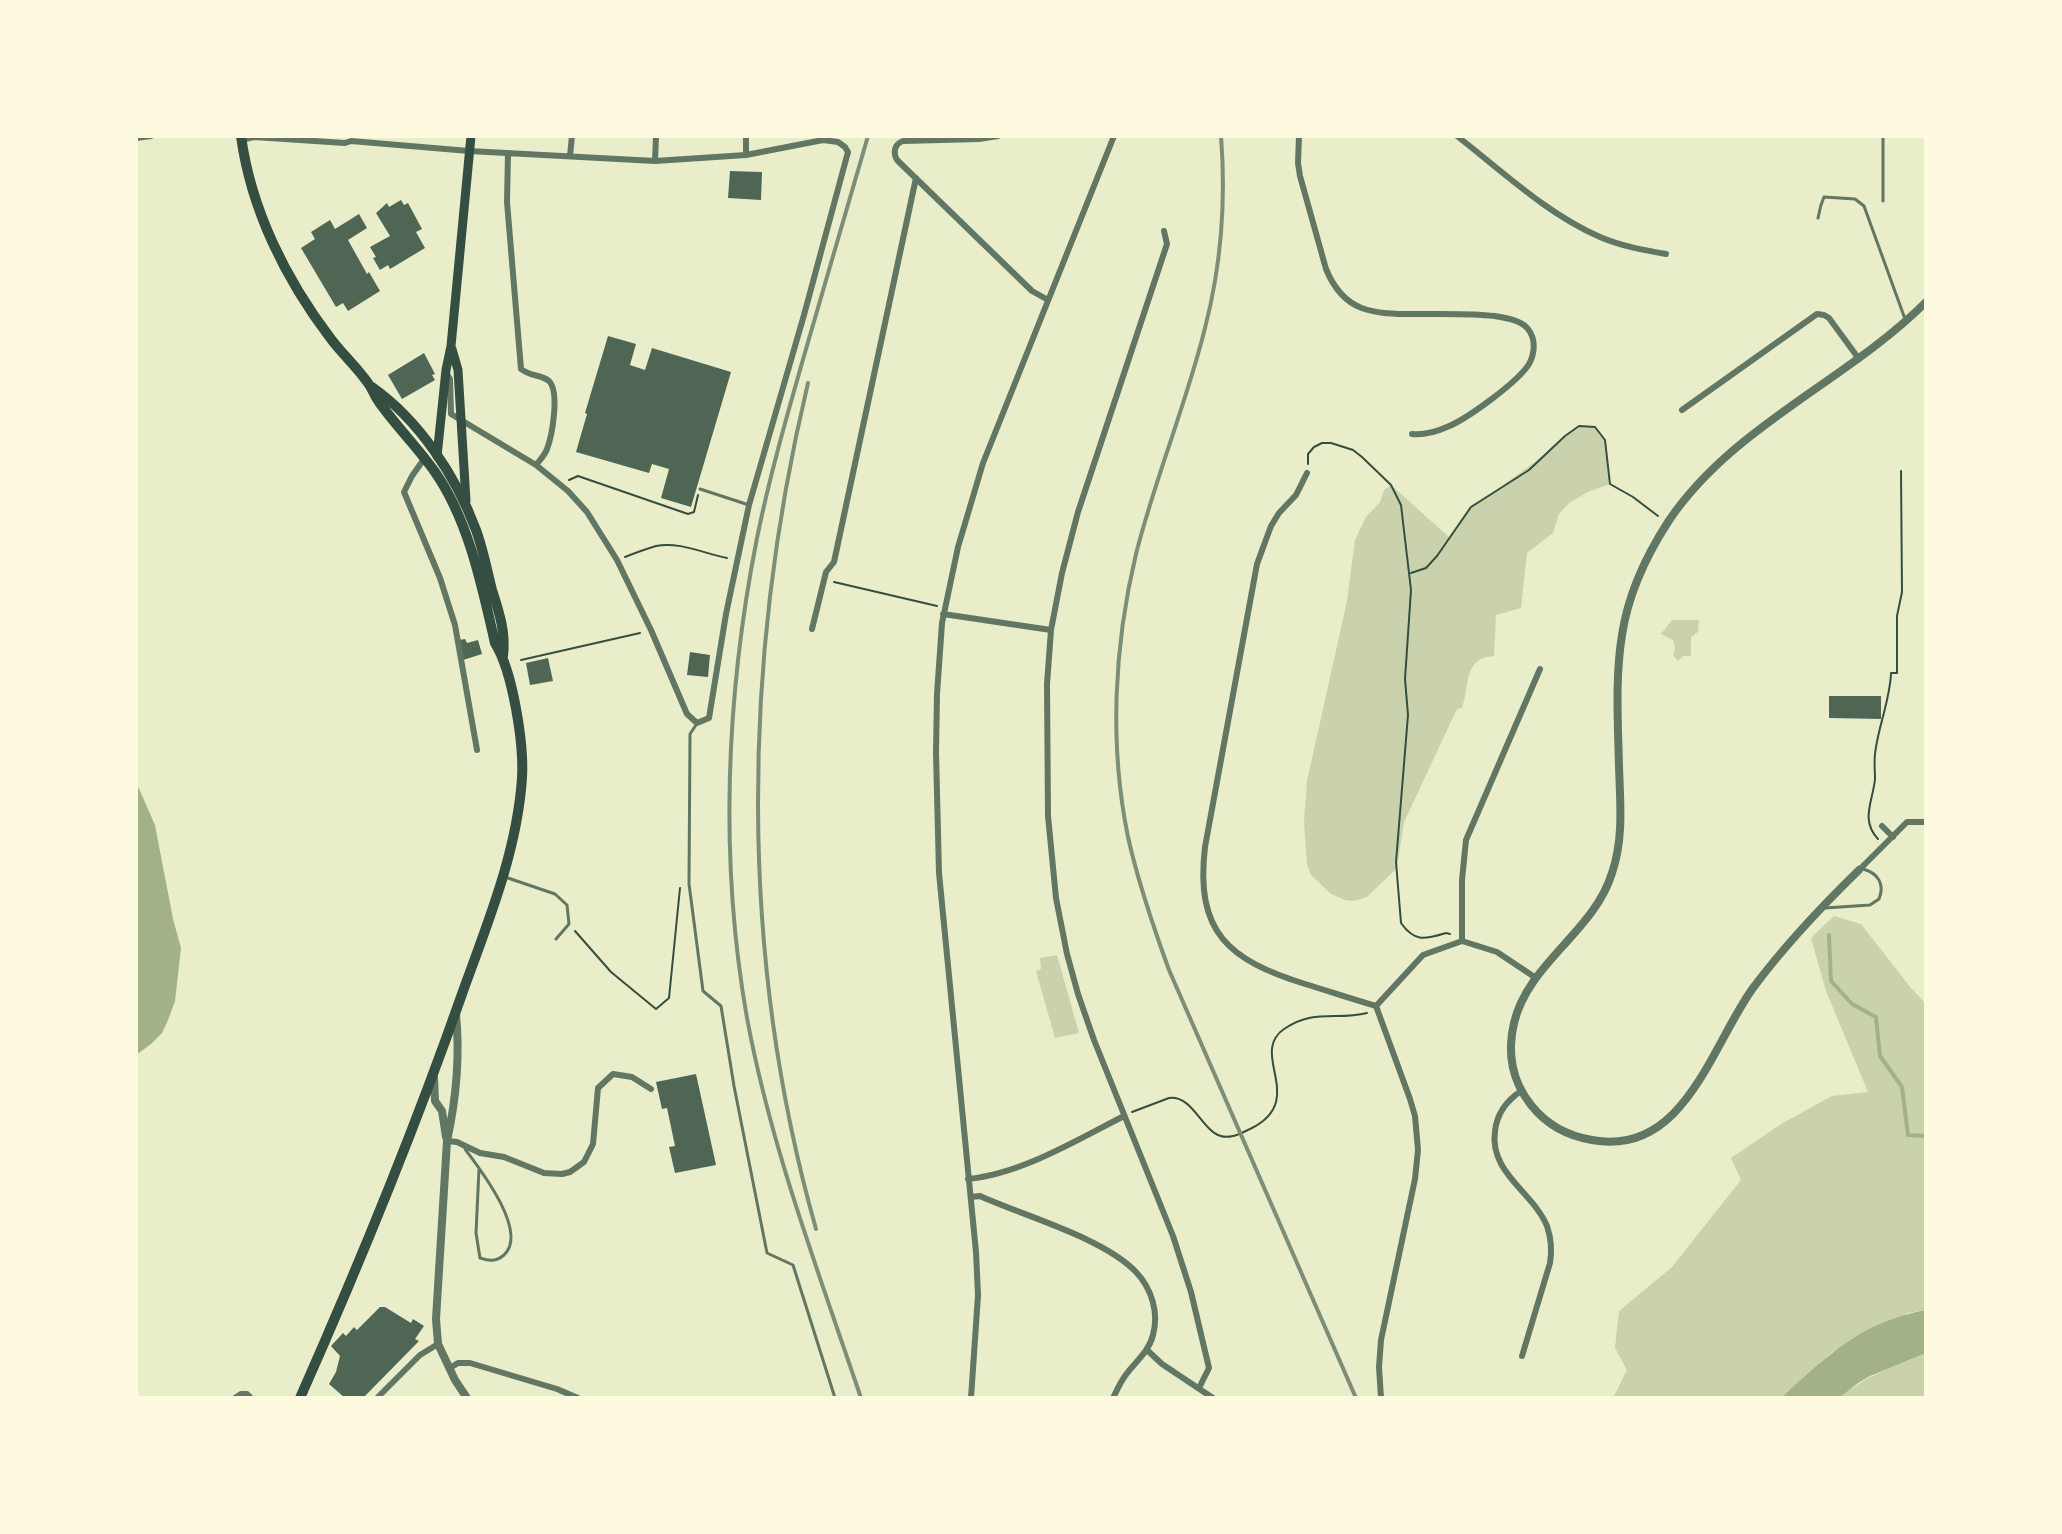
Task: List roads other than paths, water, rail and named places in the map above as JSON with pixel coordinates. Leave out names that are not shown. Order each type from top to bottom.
[{"type":"main road","points":[[436,473],[471,136]]},
{"type":"main road","points":[[241,138],[251,181],[273,246],[299,293],[370,386],[377,400],[436,473],[452,503],[468,540],[495,643],[503,656]]},
{"type":"main road","points":[[451,346],[458,370],[466,508]]},
{"type":"main road","points":[[300,1398],[395,1173],[456,1013],[503,877],[519,804],[522,754],[503,656],[505,639],[476,530],[437,456],[417,429],[370,386]]},
{"type":"main road","points":[[425,440],[440,436]]},
{"type":"street","points":[[136,138],[151,136]]},
{"type":"street","points":[[570,156],[572,136]]},
{"type":"street","points":[[655,161],[656,136]]},
{"type":"street","points":[[746,136],[746,155]]},
{"type":"street","points":[[998,136],[903,141],[896,146],[894,154],[1032,291],[1048,300]]},
{"type":"street","points":[[971,1398],[978,1295],[939,873],[937,694],[943,614],[954,561],[993,436],[1114,136]]},
{"type":"street","points":[[1299,136],[1300,176],[1326,269],[1343,296],[1366,311],[1389,315],[1453,314],[1511,318],[1528,327],[1534,340],[1530,363],[1519,376],[1469,415],[1448,427],[1423,435],[1412,434]]},
{"type":"street","points":[[1457,136],[1579,227],[1626,246],[1666,254]]},
{"type":"street","points":[[241,138],[345,143],[351,139],[469,151],[655,161],[746,155],[823,140],[838,142],[848,152],[749,505],[726,614],[709,718],[697,723],[687,714],[617,560],[587,512],[568,491],[536,465],[451,414],[450,379],[446,370]]},
{"type":"street","points":[[508,153],[507,202],[521,369],[528,375],[547,379],[554,391],[553,429],[546,452],[536,465]]},
{"type":"street","points":[[812,629],[826,572],[834,562],[916,178]]},
{"type":"street","points":[[1164,231],[1167,244],[1078,512],[1062,573],[1051,630],[1047,760],[1050,840],[1056,898],[1067,954],[1078,994],[1173,1236],[1191,1292],[1209,1368],[1199,1388]]},
{"type":"street","points":[[1926,302],[1859,359],[1761,428],[1719,464],[1683,503],[1648,557],[1632,593],[1622,635],[1618,709],[1621,822],[1617,855],[1613,871],[1593,911],[1536,978],[1521,1002],[1511,1036],[1512,1070],[1521,1091],[1548,1122],[1578,1137],[1620,1141],[1658,1127],[1683,1105],[1750,992],[1788,944],[1907,822],[1926,822]]},
{"type":"street","points":[[1682,410],[1817,314],[1829,318],[1859,359]]},
{"type":"street","points":[[424,459],[404,492],[440,578],[455,625],[477,750]]},
{"type":"street","points":[[1307,473],[1296,495],[1271,526],[1261,551],[1205,847],[1205,900],[1215,929],[1247,961],[1273,974],[1376,1006]]},
{"type":"street","points":[[943,614],[1051,630]]},
{"type":"street","points":[[1462,941],[1462,880],[1466,840],[1540,669]]},
{"type":"street","points":[[1882,826],[1893,837]]},
{"type":"street","points":[[1376,1006],[1423,955],[1462,941],[1490,948],[1536,978]]},
{"type":"street","points":[[1376,1006],[1415,1116],[1418,1150],[1415,1179],[1381,1340],[1381,1398]]},
{"type":"street","points":[[456,1013],[459,1045],[447,1141],[436,1319],[438,1344],[467,1398]]},
{"type":"street","points":[[433,1072],[435,1101],[442,1111],[447,1141]]},
{"type":"street","points":[[447,1141],[457,1142],[480,1153],[504,1157],[544,1173],[570,1172],[584,1162],[593,1144],[598,1088],[613,1074],[632,1077],[651,1089]]},
{"type":"street","points":[[1521,1091],[1509,1100],[1498,1115],[1495,1150],[1504,1169],[1540,1213],[1547,1226],[1551,1252],[1522,1356]]},
{"type":"street","points":[[417,1116],[435,1101]]},
{"type":"street","points":[[968,1179],[997,1175],[1021,1166],[1126,1115]]},
{"type":"street","points":[[971,1197],[980,1196],[1108,1252],[1130,1266],[1147,1287],[1154,1306],[1153,1337],[1113,1398]]},
{"type":"street","points":[[377,1398],[420,1355],[438,1344]]},
{"type":"street","points":[[1147,1350],[1162,1364],[1213,1398]]},
{"type":"street","points":[[450,1368],[458,1363],[470,1363],[578,1398]]},
{"type":"street","points":[[235,1398],[247,1394],[251,1398]]},
{"type":"lane","points":[[1883,136],[1883,201]]},
{"type":"lane","points":[[1818,218],[1824,197],[1855,199],[1864,206],[1902,315],[1907,321]]},
{"type":"lane","points":[[700,489],[749,505]]},
{"type":"lane","points":[[697,723],[690,734],[689,884],[703,991],[721,1006],[767,1253],[793,1265],[835,1398]]},
{"type":"lane","points":[[1820,908],[1870,905],[1875,902],[1881,893],[1880,881],[1870,871],[1859,870]]},
{"type":"lane","points":[[503,877],[555,894],[567,905],[569,924],[556,939]]},
{"type":"lane","points":[[463,1146],[479,1169],[501,1207],[512,1235],[506,1253],[492,1261],[480,1258],[476,1233],[479,1169]]},
{"type":"waterway","points":[[1829,935],[1831,981],[1852,1004],[1876,1017],[1880,1056],[1902,1087],[1908,1135],[1926,1136]]},
{"type":"railway","points":[[861,1398],[797,1210],[757,1067],[738,958],[732,898],[730,778],[738,657],[762,514],[868,136]]},
{"type":"railway","points":[[1221,136],[1221,233],[1215,281],[1189,385],[1136,554],[1123,624],[1117,695],[1118,766],[1132,854],[1169,970],[1356,1398]]},
{"type":"railway","points":[[808,383],[786,488],[770,593],[761,700],[758,807],[762,914],[773,1020],[791,1125],[816,1229]]}]
